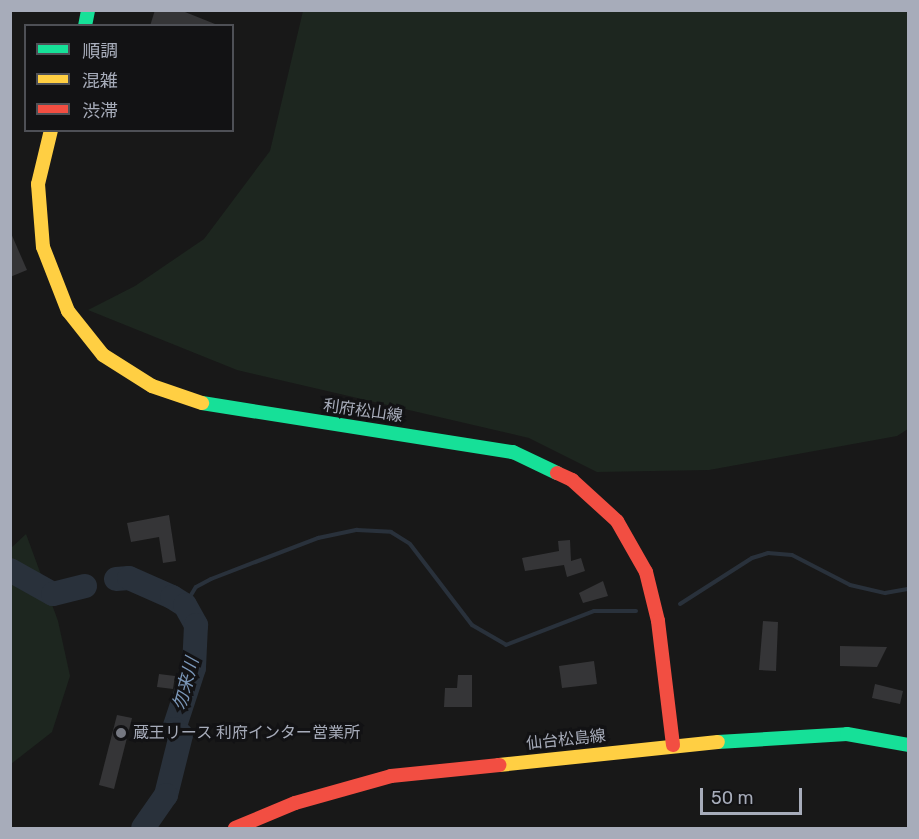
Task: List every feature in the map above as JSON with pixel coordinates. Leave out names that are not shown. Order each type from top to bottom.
[{"type":"main road","name":"利府松山線","points":[[51,132],[38,184],[44,246],[53,282],[68,311],[103,355],[152,386],[205,404],[513,452],[572,480],[617,521],[646,572],[658,621],[673,745]]},
{"type":"main road","name":"仙台松島線","points":[[235,828],[295,803],[391,776],[673,745],[800,734],[847,734],[909,745]]},
{"type":"shaded area","points":[[303,11],[908,11],[908,429],[897,436],[709,470],[597,472],[529,438],[237,370],[88,310],[135,286],[204,239],[270,151]]},
{"type":"shaded area","points":[[26,534],[58,621],[70,676],[52,732],[11,764],[11,548]]},
{"type":"building","points":[[155,10],[180,10],[215,24],[151,24]]},
{"type":"building","points":[[10,231],[27,270],[10,277]]},
{"type":"building","points":[[169,515],[176,561],[163,563],[159,537],[131,542],[127,523]]},
{"type":"building","points":[[570,540],[571,561],[581,558],[585,571],[567,577],[564,565],[525,571],[522,558],[559,551],[558,541]]},
{"type":"building","points":[[603,581],[608,596],[583,603],[579,593]]},
{"type":"building","points":[[763,621],[778,622],[776,671],[759,670]]},
{"type":"building","points":[[840,646],[887,647],[877,667],[840,666]]},
{"type":"building","points":[[594,661],[597,684],[562,688],[559,666]]},
{"type":"building","points":[[159,674],[175,676],[173,689],[157,687]]},
{"type":"building","points":[[458,675],[472,675],[472,707],[444,707],[445,688],[457,688]]},
{"type":"building","points":[[875,684],[903,691],[900,704],[872,698]]},
{"type":"building","points":[[117,715],[132,718],[114,789],[99,785]]},
{"type":"waterway","points":[[185,605],[196,587],[211,579],[318,538],[357,530],[391,532],[410,544],[472,625],[506,645],[594,611],[636,611]]},
{"type":"waterway","points":[[680,604],[752,558],[768,553],[792,555],[850,585],[885,593],[908,589]]},
{"type":"waterway","name":"勿来川","points":[[10,570],[53,594],[85,586]]},
{"type":"waterway","name":"勿来川","points":[[116,579],[129,578],[172,597],[185,605],[196,625],[194,668],[174,729],[181,735],[166,795],[143,828]]},
{"type":"traffic: fast","points":[[85,24],[88,10]]},
{"type":"traffic: fast","points":[[202,403],[513,452],[557,473]]},
{"type":"traffic: fast","points":[[718,742],[847,734],[908,745]]},
{"type":"traffic: slow","points":[[51,132],[38,184],[43,247],[68,311],[103,355],[152,386],[202,403]]},
{"type":"traffic: slow","points":[[499,765],[718,742]]},
{"type":"traffic: jam","points":[[557,473],[572,480],[617,521],[646,572],[658,621],[673,745]]},
{"type":"traffic: jam","points":[[235,828],[295,803],[391,776],[499,765]]},
{"type":"place","name":"蔵王リース 利府インター営業所","points":[[121,733]]}]
